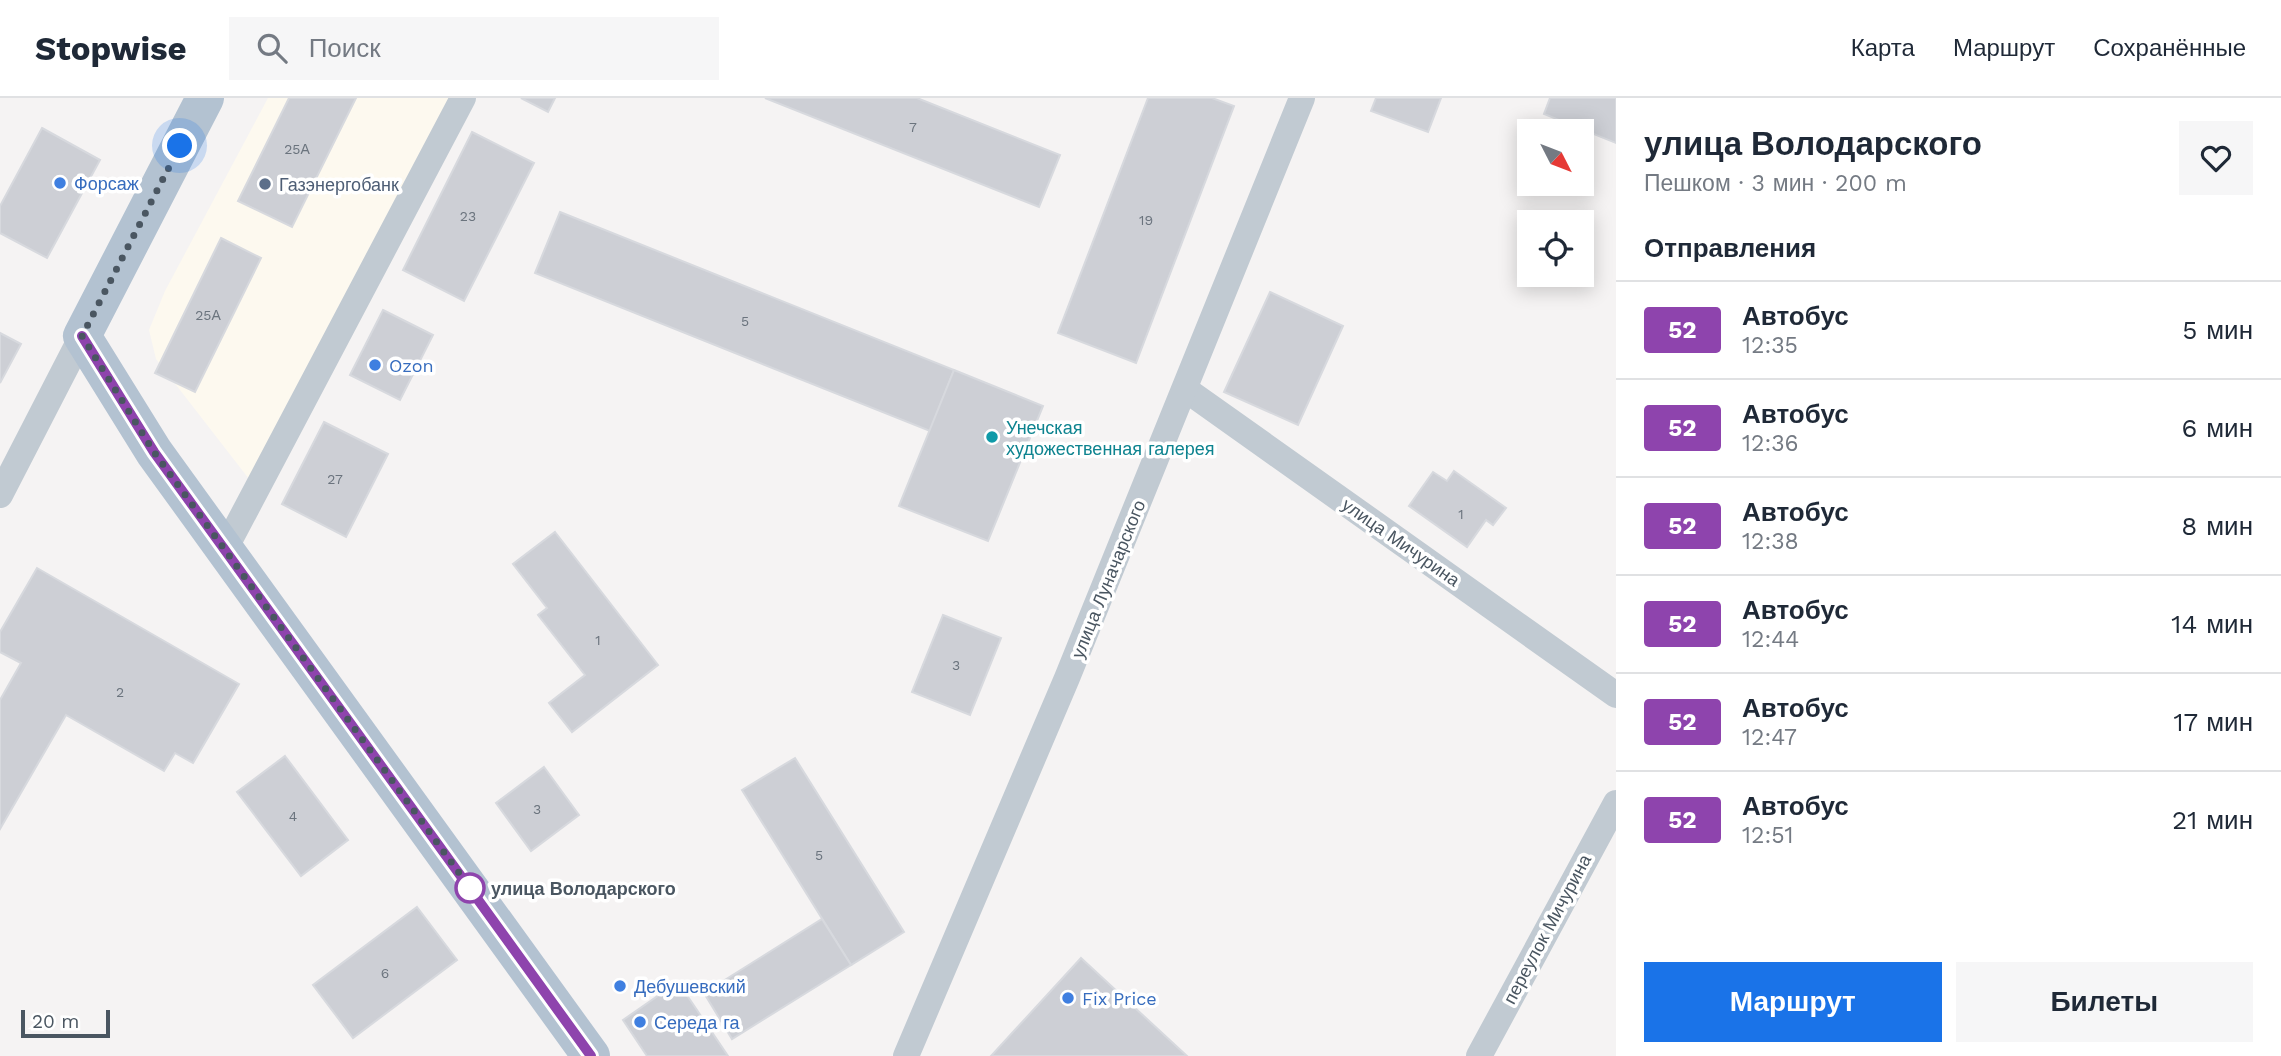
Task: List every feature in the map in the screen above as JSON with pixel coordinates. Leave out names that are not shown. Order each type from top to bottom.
[{"type":"main road","points":[[205,98],[82,336],[154,452],[591,1056]]},
{"type":"street","points":[[225,550],[463,98]]},
{"type":"street","name":"улица Луначарского","points":[[905,1056],[1067,678],[1302,98]]},
{"type":"street","points":[[0,495],[82,336]]},
{"type":"street","name":"улица Мичурина","points":[[1185,389],[1616,695]]},
{"type":"street","name":"переулок Мичурина","points":[[1479,1056],[1616,803]]},
{"type":"shaded area","points":[[268,98],[462,98],[256,488],[156,359],[149,330],[165,291]]},
{"type":"building","points":[[289,98],[356,98],[292,227],[238,201]]},
{"type":"building","points":[[521,98],[555,98],[548,112]]},
{"type":"building","points":[[765,98],[917,98],[1060,155],[1039,207]]},
{"type":"building","points":[[1148,98],[1212,98],[1234,106],[1136,363],[1058,333]]},
{"type":"building","points":[[1376,98],[1441,98],[1428,132],[1371,111]]},
{"type":"building","points":[[1550,98],[1616,98],[1616,143],[1594,134],[1594,119],[1556,119],[1544,114]]},
{"type":"building","points":[[42,128],[100,160],[47,258],[0,233],[0,206]]},
{"type":"building","points":[[472,132],[534,163],[464,301],[403,270]]},
{"type":"building","points":[[560,212],[954,370],[930,431],[535,273]]},
{"type":"building","points":[[221,238],[261,258],[195,392],[155,373]]},
{"type":"building","points":[[1270,292],[1343,326],[1298,425],[1224,392]]},
{"type":"building","points":[[383,310],[433,335],[400,400],[350,375]]},
{"type":"building","points":[[0,333],[21,344],[0,383]]},
{"type":"building","points":[[954,370],[1043,406],[988,541],[899,506]]},
{"type":"building","points":[[324,422],[388,454],[346,537],[282,504]]},
{"type":"building","points":[[1454,471],[1506,508],[1493,525],[1486,520],[1467,547],[1409,506],[1433,472],[1447,481]]},
{"type":"building","points":[[555,532],[658,665],[572,732],[549,703],[585,675],[538,615],[547,608],[513,564]]},
{"type":"building","points":[[37,568],[239,684],[193,763],[175,753],[164,771],[66,715],[0,829],[0,700],[21,663],[0,652],[0,632]]},
{"type":"building","points":[[943,615],[1001,638],[970,715],[912,692]]},
{"type":"building","points":[[285,756],[348,840],[301,876],[237,792]]},
{"type":"building","points":[[795,758],[904,932],[851,965],[742,790]]},
{"type":"building","points":[[544,767],[579,815],[531,851],[496,803]]},
{"type":"building","points":[[417,907],[457,960],[353,1038],[313,985]]},
{"type":"building","points":[[822,919],[851,965],[732,1039],[704,993]]},
{"type":"building","points":[[1081,958],[1187,1056],[991,1056]]},
{"type":"building","points":[[678,982],[728,1056],[647,1056],[623,1020]]},
{"type":"bus line","name":"52","points":[[82,336],[154,452],[591,1056]]},
{"type":"place","name":"Форсаж","points":[[60,183]]},
{"type":"place","name":"Газэнергобанк","points":[[265,184]]},
{"type":"place","name":"Ozon","points":[[375,365]]},
{"type":"place","name":"Унечская художественная галерея","points":[[992,437]]},
{"type":"place","name":"улица Володарского","points":[[470,888]]},
{"type":"place","name":"Дебушевский","points":[[620,986]]},
{"type":"place","name":"Fix Price","points":[[1068,998]]},
{"type":"place","name":"Середа га","points":[[640,1022]]},
{"type":"route","points":[[180,146],[82,336],[154,452],[470,888]]}]
